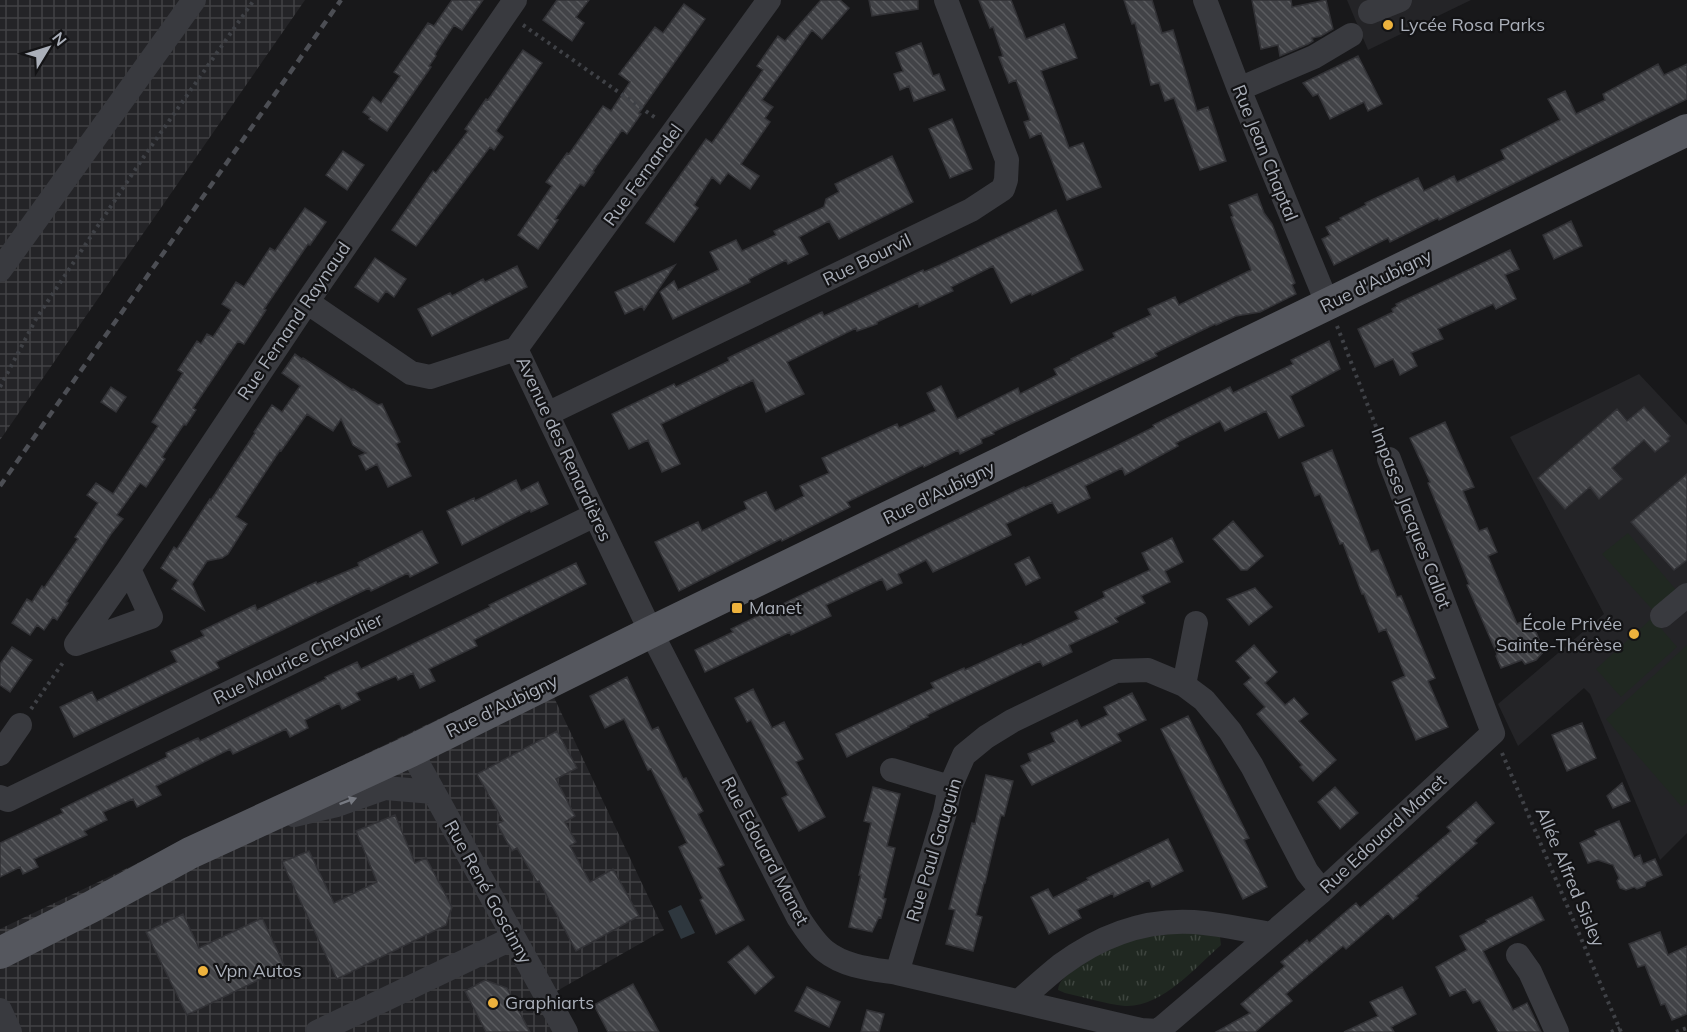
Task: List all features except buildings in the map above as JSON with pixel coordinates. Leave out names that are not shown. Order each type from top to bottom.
[{"type":"main road","name":"Rue d'Aubigny","points":[[0,953],[190,853],[411,751],[651,632],[1687,130]]},
{"type":"main road","name":"Rue d'Aubigny","points":[[0,930],[84,893],[190,853]]},
{"type":"street","points":[[0,270],[194,0]]},
{"type":"street","name":"Rue Fernandel","points":[[516,349],[770,0]]},
{"type":"street","name":"Rue Bourvil","points":[[548,414],[971,210],[1003,189],[1006,180],[1006,160],[946,0]]},
{"type":"street","name":"Rue Jean Chaptal","points":[[1205,0],[1328,305]]},
{"type":"street","points":[[1370,12],[1400,0]]},
{"type":"street","name":"Rue Fernand Raynaud","points":[[76,644],[510,6]]},
{"type":"street","points":[[1239,89],[1314,57],[1351,35]]},
{"type":"street","name":"Avenue des Renardières","points":[[307,302],[411,373],[430,376],[516,349],[651,632]]},
{"type":"street","name":"Impasse Jacques Callot","points":[[1389,459],[1493,733]]},
{"type":"street","name":"Rue Maurice Chevalier","points":[[0,797],[8,800],[595,515]]},
{"type":"street","points":[[76,644],[151,617],[129,569]]},
{"type":"street","points":[[1662,616],[1687,595]]},
{"type":"street","points":[[1184,685],[1196,623]]},
{"type":"street","name":"Rue Edouard Manet","points":[[651,632],[798,917],[824,950],[839,960],[859,967],[897,973],[1141,1030],[1158,1032],[1322,891],[1493,733]]},
{"type":"street","name":"Rue Paul Gauguin","points":[[897,973],[945,813],[950,787],[964,755],[986,737],[1012,721],[1116,671],[1148,670],[1184,685],[1204,700],[1230,731],[1252,766],[1307,872],[1322,891]]},
{"type":"street","points":[[0,754],[20,725]]},
{"type":"street","name":"Rue René Goscinny","points":[[411,751],[566,1032]]},
{"type":"street","points":[[892,770],[950,787]]},
{"type":"street","points":[[251,825],[337,805],[385,788],[433,792]]},
{"type":"street","points":[[1020,1001],[1062,965],[1093,945],[1130,928],[1155,923],[1194,922],[1271,934]]},
{"type":"street","points":[[317,1032],[513,938]]},
{"type":"street","points":[[1518,955],[1530,972],[1557,1032]]},
{"type":"street","points":[[0,1010],[10,1032]]},
{"type":"path","points":[[0,387],[36,319],[143,158],[254,0]]},
{"type":"path","points":[[510,6],[674,132]]},
{"type":"path","name":"Impasse Jacques Callot","points":[[1328,305],[1337,317],[1337,327],[1389,459]]},
{"type":"path","points":[[20,725],[76,644]]},
{"type":"path","name":"Allée Alfred Sisley","points":[[1493,733],[1621,1030]]},
{"type":"path","points":[[1676,1032],[1687,1028]]},
{"type":"path","points":[[1611,1032],[1621,1030]]},
{"type":"shaded area","points":[[0,0],[305,0],[0,440]]},
{"type":"shaded area","name":"Lycée Rosa Parks","points":[[1347,0],[1471,0],[1368,50]]},
{"type":"shaded area","name":"École Privée Sainte-Thérèse","points":[[1639,374],[1687,425],[1687,833],[1660,860],[1590,694],[1584,688],[1518,746],[1498,704],[1604,614],[1510,437]]},
{"type":"shaded area","points":[[541,670],[664,930],[555,992],[578,1032],[0,1032],[0,929]]},
{"type":"shaded area","points":[[681,905],[695,933],[681,939],[668,911]]},
{"type":"green space","points":[[1628,533],[1682,597],[1659,617],[1602,554]]},
{"type":"green space","points":[[1652,618],[1677,647],[1621,697],[1596,669]]},
{"type":"green space","points":[[1687,645],[1687,803],[1682,807],[1606,719]]},
{"type":"green space","points":[[1167,932],[1220,937],[1221,945],[1165,993],[1138,1005],[1110,1004],[1058,990],[1065,977],[1094,954],[1116,944]]},
{"type":"railway","points":[[0,486],[341,0]]},
{"type":"place","name":"Lycée Rosa Parks","points":[[1388,25]]},
{"type":"place","name":"Manet","points":[[737,608]]},
{"type":"place","name":"École Privée Sainte-Thérèse","points":[[1634,634]]},
{"type":"place","name":"Vpn Autos","points":[[203,971]]},
{"type":"place","name":"Graphiarts","points":[[493,1003]]}]
